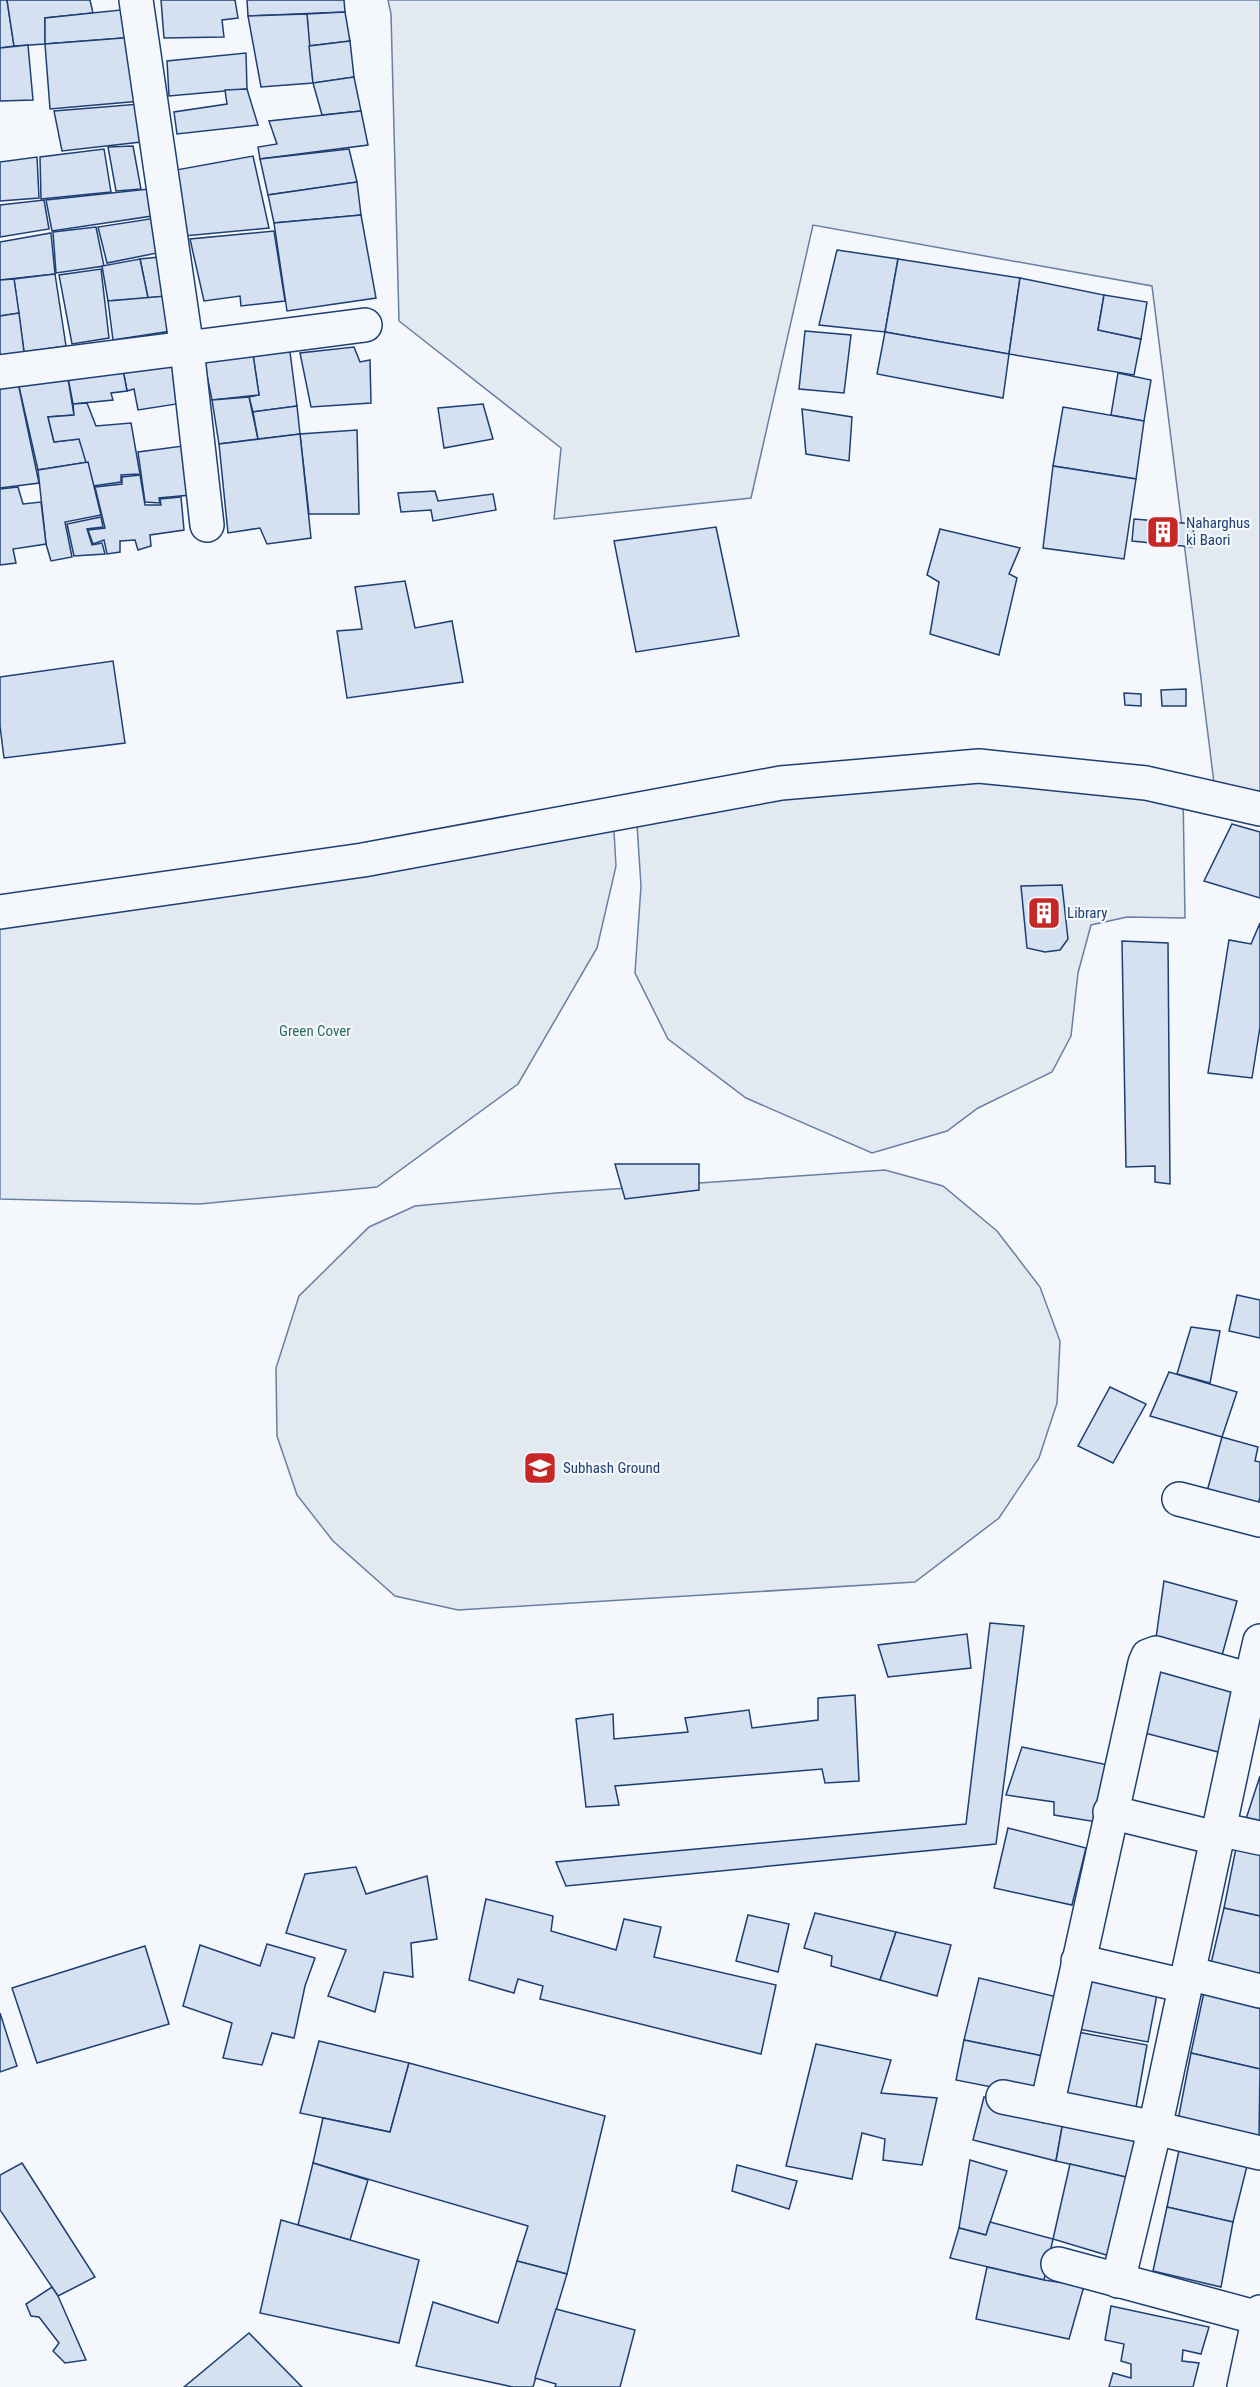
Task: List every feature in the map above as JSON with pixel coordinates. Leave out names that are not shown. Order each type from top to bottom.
[{"type":"street","points":[[136,0],[188,349],[207,525]]},
{"type":"street","points":[[0,372],[365,325]]},
{"type":"street","points":[[0,912],[363,860],[781,783],[979,766],[1146,783],[1260,809]]},
{"type":"street","points":[[1179,1499],[1260,1520]]},
{"type":"street","points":[[1118,2281],[1155,2128],[1217,1834],[1255,1681],[1260,1641]]},
{"type":"street","points":[[1047,2106],[1110,1812],[1148,1656],[1156,1653],[1255,1681]]},
{"type":"street","points":[[1110,1812],[1217,1834],[1260,1838]]},
{"type":"street","points":[[1078,1961],[1260,1991]]},
{"type":"street","points":[[1003,2097],[1155,2128],[1260,2153]]},
{"type":"street","points":[[1058,2264],[1259,2315],[1244,2387]]},
{"type":"green space","points":[[388,0],[1260,0],[1260,809],[1216,799],[1152,286],[813,225],[751,498],[554,519],[561,448],[399,321],[391,14]]},
{"type":"green space","points":[[979,766],[1183,792],[1185,918],[1127,917],[1091,925],[1078,973],[1071,1036],[1052,1072],[978,1108],[947,1131],[872,1153],[746,1098],[668,1039],[635,973],[641,886],[636,809]]},
{"type":"green space","name":"Green Cover","points":[[613,814],[616,866],[597,948],[518,1084],[377,1187],[200,1204],[0,1199],[0,923]]},
{"type":"green space","points":[[885,1170],[943,1186],[997,1231],[1040,1287],[1060,1341],[1057,1403],[1039,1458],[999,1518],[915,1582],[458,1610],[395,1596],[333,1541],[297,1495],[277,1436],[276,1368],[299,1296],[369,1227],[415,1206],[556,1193]]},
{"type":"building","points":[[0,0],[7,0],[14,46],[0,48]]},
{"type":"building","points":[[7,0],[90,0],[93,13],[45,18],[45,44],[14,46]]},
{"type":"building","points":[[161,0],[235,0],[238,18],[222,20],[224,37],[164,38]]},
{"type":"building","points":[[247,0],[344,0],[345,12],[248,16]]},
{"type":"building","points":[[130,9],[136,37],[45,44],[45,18]]},
{"type":"building","points":[[345,12],[350,41],[309,46],[307,14]]},
{"type":"building","points":[[307,14],[313,83],[261,87],[248,16]]},
{"type":"building","points":[[136,37],[141,101],[50,109],[45,44]]},
{"type":"building","points":[[350,41],[354,77],[313,83],[309,46]]},
{"type":"building","points":[[28,45],[33,100],[0,101],[0,48]]},
{"type":"building","points":[[246,53],[247,89],[169,96],[167,61]]},
{"type":"building","points":[[354,77],[361,111],[322,115],[313,83]]},
{"type":"building","points":[[247,89],[258,125],[177,134],[174,112],[227,104],[225,90]]},
{"type":"building","points":[[140,104],[141,142],[62,151],[54,111]]},
{"type":"building","points":[[361,111],[368,145],[260,159],[258,147],[277,144],[269,121]]},
{"type":"building","points":[[133,146],[141,189],[116,191],[108,147]]},
{"type":"building","points":[[104,149],[111,192],[41,199],[40,157]]},
{"type":"building","points":[[349,149],[357,182],[268,195],[260,159]]},
{"type":"building","points":[[253,156],[269,228],[184,236],[176,170]]},
{"type":"building","points":[[37,157],[39,198],[0,201],[0,162]]},
{"type":"building","points":[[357,182],[361,215],[274,223],[268,195]]},
{"type":"building","points":[[149,189],[152,216],[52,231],[46,200]]},
{"type":"building","points":[[44,200],[49,229],[0,237],[0,205]]},
{"type":"building","points":[[361,215],[376,298],[287,311],[274,223]]},
{"type":"building","points":[[156,218],[162,252],[107,263],[98,227]]},
{"type":"building","points":[[96,227],[104,266],[56,273],[53,232]]},
{"type":"building","points":[[274,231],[285,301],[241,306],[240,296],[204,301],[190,239]]},
{"type":"building","points":[[51,233],[55,274],[0,280],[0,242]]},
{"type":"building","points":[[837,250],[898,259],[885,332],[819,325]]},
{"type":"building","points":[[159,257],[166,296],[148,298],[140,259]]},
{"type":"building","points":[[140,259],[148,298],[108,301],[102,266]]},
{"type":"building","points":[[898,259],[1020,278],[1009,354],[885,332]]},
{"type":"building","points":[[101,269],[109,338],[72,344],[59,275]]},
{"type":"building","points":[[55,274],[66,346],[24,352],[14,279]]},
{"type":"building","points":[[1020,278],[1104,295],[1098,330],[1141,339],[1134,375],[1009,354]]},
{"type":"building","points":[[14,279],[19,313],[0,316],[0,280]]},
{"type":"building","points":[[1104,295],[1147,302],[1141,339],[1098,330]]},
{"type":"building","points":[[166,296],[171,331],[113,340],[108,301]]},
{"type":"building","points":[[19,313],[24,352],[0,356],[0,316]]},
{"type":"building","points":[[805,331],[851,335],[844,393],[799,389]]},
{"type":"building","points":[[885,332],[1009,354],[1003,398],[877,374]]},
{"type":"building","points":[[288,337],[297,406],[253,412],[249,397],[259,395],[251,341]]},
{"type":"building","points":[[251,341],[259,395],[212,400],[201,347]]},
{"type":"building","points":[[354,347],[360,362],[370,360],[371,403],[311,407],[300,353]]},
{"type":"building","points":[[173,352],[183,403],[138,410],[134,389],[127,391],[121,359]]},
{"type":"building","points":[[121,359],[127,391],[111,393],[113,400],[73,404],[66,367]]},
{"type":"building","points":[[66,367],[74,415],[48,417],[54,442],[79,439],[88,462],[38,470],[17,378]]},
{"type":"building","points":[[1118,373],[1151,380],[1144,421],[1111,415]]},
{"type":"building","points":[[17,378],[39,483],[0,488],[0,381]]},
{"type":"building","points":[[249,397],[258,439],[219,444],[212,400]]},
{"type":"building","points":[[87,403],[96,426],[131,423],[140,474],[121,475],[121,482],[93,486],[79,439],[54,442],[48,417],[74,415],[73,404]]},
{"type":"building","points":[[483,404],[493,439],[444,448],[438,408]]},
{"type":"building","points":[[297,406],[300,434],[258,439],[253,412]]},
{"type":"building","points":[[1063,407],[1144,421],[1136,479],[1053,466]]},
{"type":"building","points":[[802,409],[852,417],[849,461],[806,454]]},
{"type":"building","points":[[357,430],[359,514],[309,514],[300,434]]},
{"type":"building","points":[[300,434],[311,538],[267,544],[260,528],[228,533],[219,444]]},
{"type":"building","points":[[183,446],[191,495],[159,498],[160,503],[145,502],[138,452]]},
{"type":"building","points":[[88,462],[101,515],[65,522],[72,557],[51,561],[46,544],[38,470]]},
{"type":"building","points":[[1053,466],[1136,479],[1124,559],[1043,548]]},
{"type":"building","points":[[140,475],[145,505],[161,505],[160,499],[181,497],[184,530],[150,535],[151,546],[138,550],[135,540],[120,541],[120,552],[107,554],[104,540],[93,544],[88,530],[105,528],[95,487],[122,484],[122,477]]},
{"type":"building","points":[[18,487],[23,504],[41,502],[46,544],[13,549],[16,563],[0,565],[0,489]]},
{"type":"building","points":[[435,491],[438,501],[493,494],[496,510],[433,521],[431,510],[401,512],[398,493]]},
{"type":"building","points":[[101,517],[103,527],[87,529],[92,545],[102,543],[105,554],[74,556],[67,524]]},
{"type":"building","name":"Naharghus ki Baori","points":[[1134,519],[1194,524],[1192,547],[1132,541]]},
{"type":"building","points":[[716,527],[739,636],[636,652],[614,541]]},
{"type":"building","points":[[940,529],[1020,548],[1009,574],[1017,578],[999,655],[930,634],[939,582],[927,575]]},
{"type":"building","points":[[405,581],[415,628],[452,621],[463,682],[347,698],[337,631],[362,629],[355,587]]},
{"type":"building","points":[[113,661],[125,743],[4,758],[0,726],[0,677]]},
{"type":"building","points":[[1186,689],[1186,706],[1162,706],[1161,690]]},
{"type":"building","points":[[1124,693],[1141,694],[1141,706],[1125,705]]},
{"type":"building","points":[[1232,824],[1260,832],[1260,898],[1204,881]]},
{"type":"building","name":"Library","points":[[1062,885],[1068,939],[1060,950],[1045,952],[1027,948],[1021,886]]},
{"type":"building","points":[[1260,923],[1260,1027],[1252,1078],[1208,1073],[1229,940],[1251,944]]},
{"type":"building","points":[[1122,941],[1168,943],[1170,1184],[1155,1182],[1155,1166],[1126,1167]]},
{"type":"building","points":[[615,1164],[699,1164],[699,1190],[625,1199]]},
{"type":"building","points":[[1237,1295],[1260,1300],[1260,1338],[1229,1331]]},
{"type":"building","points":[[1191,1327],[1220,1331],[1210,1383],[1177,1374]]},
{"type":"building","points":[[1169,1372],[1237,1392],[1222,1437],[1150,1416]]},
{"type":"building","points":[[1110,1387],[1146,1404],[1113,1463],[1078,1446]]},
{"type":"building","points":[[1222,1437],[1258,1447],[1255,1461],[1260,1462],[1260,1497],[1257,1508],[1206,1495]]},
{"type":"building","points":[[1164,1581],[1237,1601],[1221,1659],[1156,1638]]},
{"type":"building","points":[[990,1623],[1024,1626],[996,1844],[566,1886],[556,1862],[966,1824]]},
{"type":"building","points":[[967,1634],[971,1668],[888,1677],[878,1645]]},
{"type":"building","points":[[1155,1666],[1241,1686],[1222,1753],[1137,1731]]},
{"type":"building","points":[[855,1695],[859,1781],[825,1783],[822,1769],[615,1786],[619,1805],[586,1807],[576,1719],[613,1714],[614,1739],[688,1732],[685,1718],[749,1710],[752,1728],[818,1720],[818,1698]]},
{"type":"building","points":[[1022,1747],[1113,1766],[1103,1823],[1054,1815],[1054,1802],[1006,1795]]},
{"type":"building","points":[[1260,1776],[1260,1822],[1246,1819]]},
{"type":"building","points":[[1008,1828],[1086,1848],[1072,1905],[994,1888]]},
{"type":"building","points":[[1236,1848],[1260,1852],[1260,1916],[1224,1908]]},
{"type":"building","points":[[356,1867],[366,1894],[427,1876],[437,1939],[411,1943],[413,1977],[384,1972],[375,2012],[328,1996],[346,1950],[286,1933],[305,1874]]},
{"type":"building","points":[[486,1899],[553,1916],[551,1931],[616,1950],[624,1919],[661,1927],[654,1957],[776,1985],[761,2054],[540,1999],[543,1986],[518,1979],[514,1993],[469,1980]]},
{"type":"building","points":[[1224,1908],[1260,1916],[1260,1985],[1209,1972]]},
{"type":"building","points":[[815,1913],[896,1932],[880,1980],[831,1966],[832,1956],[804,1948]]},
{"type":"building","points":[[748,1915],[789,1924],[778,1972],[736,1961]]},
{"type":"building","points":[[896,1932],[951,1945],[937,1996],[880,1980]]},
{"type":"building","points":[[267,1944],[315,1958],[305,1986],[294,2038],[272,2033],[262,2065],[223,2058],[232,2023],[183,2006],[200,1945],[260,1966]]},
{"type":"building","points":[[145,1946],[169,2024],[37,2063],[12,1988]]},
{"type":"building","points":[[1084,1974],[1158,1989],[1148,2042],[1073,2028]]},
{"type":"building","points":[[979,1978],[1057,1997],[1043,2056],[964,2040]]},
{"type":"building","points":[[1206,1983],[1260,1996],[1260,2069],[1191,2053]]},
{"type":"building","points":[[0,2013],[17,2066],[0,2072]]},
{"type":"building","points":[[1072,2031],[1147,2045],[1135,2113],[1060,2096]]},
{"type":"building","points":[[964,2040],[1043,2056],[1032,2095],[956,2080]]},
{"type":"building","points":[[319,2041],[409,2063],[390,2132],[300,2113]]},
{"type":"building","points":[[816,2044],[891,2060],[881,2093],[937,2098],[922,2165],[883,2160],[885,2139],[862,2133],[852,2179],[786,2166]]},
{"type":"building","points":[[1191,2053],[1260,2069],[1259,2138],[1178,2120]]},
{"type":"building","points":[[409,2063],[605,2116],[567,2274],[517,2261],[528,2226],[313,2163],[323,2118],[390,2132]]},
{"type":"building","points":[[984,2097],[1064,2116],[1056,2161],[973,2140]]},
{"type":"building","points":[[1064,2116],[1136,2135],[1130,2178],[1056,2161]]},
{"type":"building","points":[[1181,2141],[1249,2158],[1233,2222],[1167,2207]]},
{"type":"building","points":[[970,2160],[1007,2171],[986,2235],[959,2228]]},
{"type":"building","points":[[22,2163],[95,2277],[58,2296],[0,2210],[0,2175]]},
{"type":"building","points":[[313,2163],[368,2180],[350,2240],[298,2225]]},
{"type":"building","points":[[1070,2164],[1130,2178],[1113,2257],[1053,2239]]},
{"type":"building","points":[[737,2165],[797,2181],[789,2209],[732,2191]]},
{"type":"building","points":[[1167,2207],[1233,2222],[1221,2287],[1153,2271]]},
{"type":"building","points":[[281,2220],[419,2260],[399,2343],[260,2313]]},
{"type":"building","points":[[990,2222],[1053,2239],[1044,2280],[950,2258],[959,2228],[986,2235]]},
{"type":"building","points":[[517,2261],[567,2274],[533,2387],[513,2387],[416,2366],[433,2302],[498,2323]]},
{"type":"building","points":[[987,2267],[1044,2280],[1084,2286],[1069,2339],[976,2319]]},
{"type":"building","points":[[52,2287],[86,2360],[65,2363],[53,2351],[59,2343],[39,2317],[31,2316],[26,2304]]},
{"type":"building","points":[[1111,2306],[1209,2327],[1201,2354],[1183,2350],[1182,2361],[1199,2363],[1193,2387],[1109,2387],[1113,2373],[1131,2378],[1131,2364],[1121,2361],[1124,2344],[1105,2340]]},
{"type":"building","points":[[556,2309],[635,2330],[620,2387],[555,2387],[556,2384],[535,2378]]},
{"type":"building","points":[[249,2333],[302,2387],[184,2387]]},
{"type":"place","name":"Naharghus ki Baori","points":[[1163,532]]},
{"type":"place","name":"Library","points":[[1044,913]]},
{"type":"place","name":"Subhash Ground","points":[[540,1468]]}]
